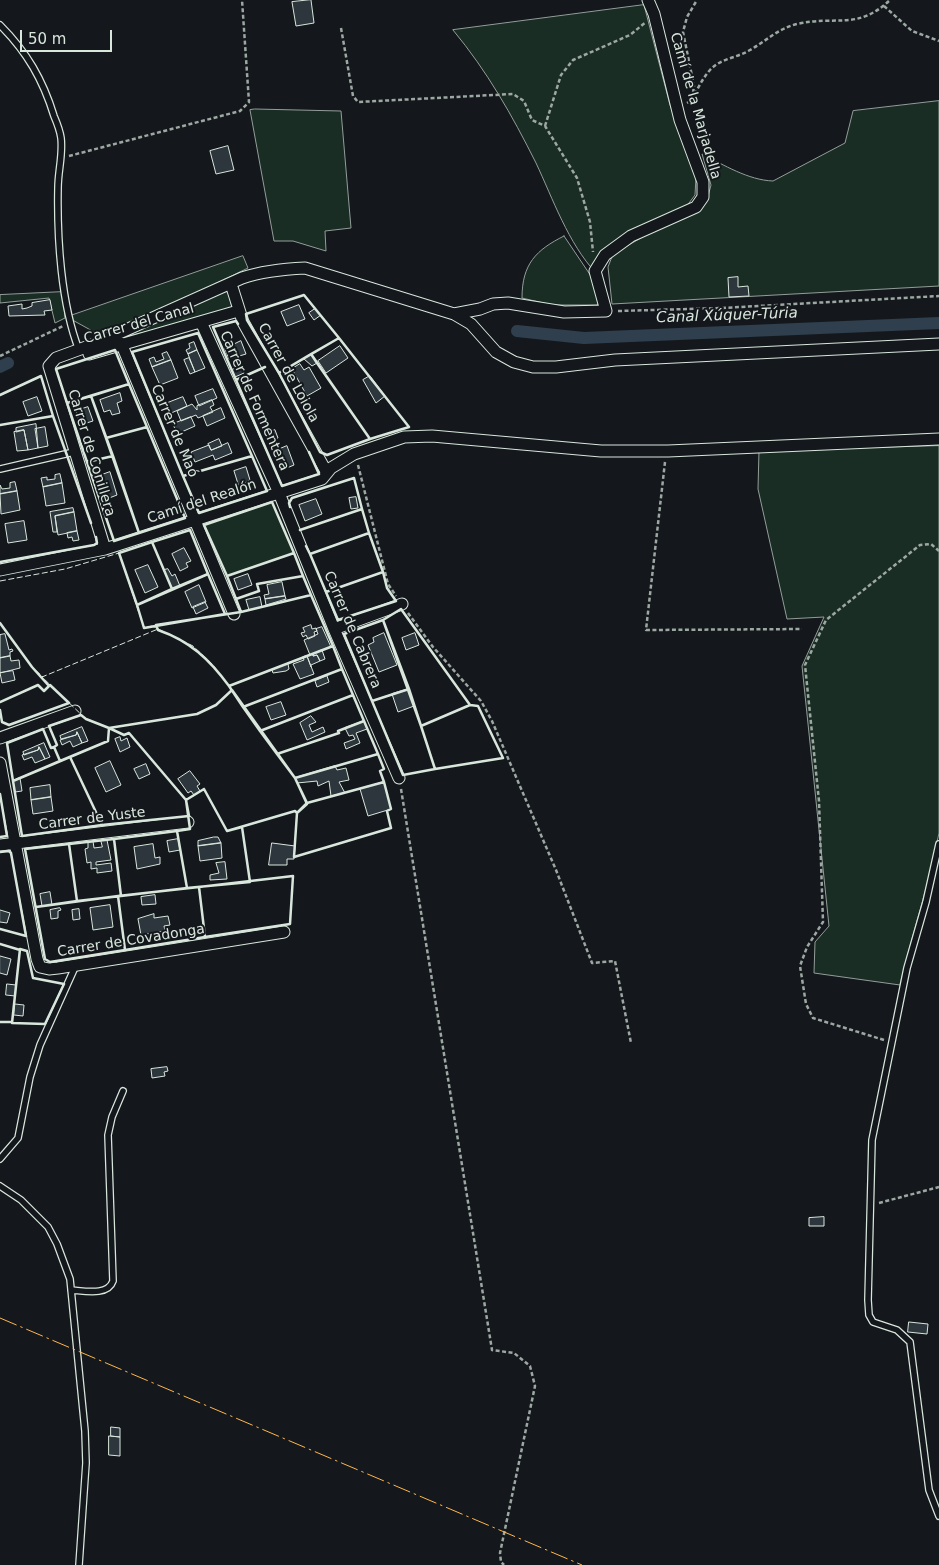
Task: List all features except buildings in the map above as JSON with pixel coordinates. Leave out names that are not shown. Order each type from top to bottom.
[{"type":"street","name":"Camí de la Marjadella","points":[[595,270],[605,254],[631,236],[696,207],[703,196],[703,182],[677,109],[654,14],[648,0]]},
{"type":"street","points":[[49,366],[56,358],[79,350],[259,272],[305,268],[454,314],[471,324],[496,352],[514,362],[533,366],[556,367],[616,360],[939,344]]},
{"type":"street","points":[[454,314],[494,304],[508,303],[564,312],[606,311],[595,270]]},
{"type":"street","name":"Carrer de Loiola","points":[[231,284],[238,311],[327,473]]},
{"type":"street","name":"Carrer del Canal","points":[[49,366],[121,343],[238,311]]},
{"type":"street","name":"Carrer de Formentera","points":[[201,322],[279,493]]},
{"type":"street","name":"Carrer de Maó","points":[[121,343],[234,614]]},
{"type":"street","name":"Carrer de Conillera","points":[[49,366],[105,549]]},
{"type":"street","name":"Camí del Realón","points":[[0,570],[105,549],[322,479],[332,468],[354,454],[404,437],[432,436],[601,451],[668,451],[939,439]]},
{"type":"street","name":"Carrer de Cabrera","points":[[279,493],[334,629],[399,778]]},
{"type":"street","points":[[334,629],[402,604]]},
{"type":"street","points":[[0,738],[75,711]]},
{"type":"street","name":"Carrer de Covadonga","points":[[0,763],[40,967],[49,969],[284,932]]},
{"type":"street","name":"Carrer de Yuste","points":[[0,845],[188,822]]},
{"type":"lane","points":[[0,25],[19,44],[36,70],[61,137],[62,158],[58,186],[59,218],[68,324],[79,350]]},
{"type":"lane","points":[[0,468],[74,452]]},
{"type":"lane","points":[[939,844],[926,902],[907,968],[872,1140],[869,1315],[873,1322],[898,1330],[910,1342],[929,1490],[939,1516]]},
{"type":"lane","points":[[0,1159],[18,1138],[30,1077],[40,1045],[76,965]]},
{"type":"lane","points":[[71,1290],[106,1291],[111,1287],[113,1281],[108,1135],[112,1118],[123,1091]]},
{"type":"lane","points":[[0,1186],[22,1200],[48,1228],[64,1262],[71,1290],[85,1431],[86,1463],[79,1565]]},
{"type":"path","points":[[62,158],[240,111],[249,102],[242,0]]},
{"type":"path","points":[[692,100],[694,86],[683,32],[687,17],[697,0]]},
{"type":"path","points":[[677,109],[692,100],[710,70],[723,60],[748,51],[780,30],[797,24],[860,20],[877,12],[890,0]]},
{"type":"path","points":[[884,6],[912,31],[939,41]]},
{"type":"path","points":[[545,126],[562,75],[573,60],[630,35],[654,14]]},
{"type":"path","points":[[341,28],[353,96],[358,102],[513,94],[524,101],[532,120],[545,126],[577,178],[590,222],[595,270]]},
{"type":"path","points":[[606,311],[722,308],[939,296]]},
{"type":"path","points":[[0,356],[68,324]]},
{"type":"path","points":[[668,451],[662,474],[646,630],[802,629]]},
{"type":"path","points":[[354,454],[360,471],[388,584],[433,647],[480,701],[492,721],[556,870],[592,963],[615,961],[630,1043]]},
{"type":"path","points":[[891,1042],[813,1018],[806,1004],[800,966],[808,947],[823,922],[819,801],[805,665],[826,620],[920,545],[932,544],[939,551]]},
{"type":"path","points":[[399,778],[492,1350],[514,1354],[530,1366],[535,1386],[500,1553],[501,1562],[504,1565]]},
{"type":"path","points":[[870,1205],[939,1187]]},
{"type":"green space","points":[[644,5],[670,105],[696,177],[695,195],[686,207],[620,238],[608,246],[597,258],[596,273],[569,235],[536,163],[488,77],[453,30]]},
{"type":"green space","points":[[939,101],[939,286],[612,304],[608,267],[613,254],[707,200],[711,185],[702,154],[745,175],[773,181],[845,143],[853,111]]},
{"type":"green space","points":[[250,110],[341,111],[351,228],[325,231],[326,251],[293,241],[274,241]]},
{"type":"green space","points":[[564,236],[595,282],[600,301],[597,305],[552,305],[522,298],[525,276],[532,260],[554,241]]},
{"type":"green space","points":[[243,256],[248,268],[126,327],[96,333],[67,317]]},
{"type":"green space","points":[[228,291],[233,312],[97,343]]},
{"type":"green space","points":[[63,292],[65,318],[55,323],[49,298],[0,303],[0,295]]},
{"type":"green space","points":[[939,446],[939,833],[935,852],[900,985],[814,973],[815,942],[829,926],[802,666],[824,617],[787,619],[758,489],[759,451]]},
{"type":"green space","points":[[272,502],[294,553],[227,576],[204,525]]},
{"type":"waterway","name":"Canal Xúquer-Túria","points":[[517,331],[584,338],[939,323]]},
{"type":"waterway","name":"Canal Xúquer-Túria","points":[[0,367],[8,363]]},
{"type":"fence","points":[[0,581],[65,569],[119,553],[144,628],[156,625],[157,630]]},
{"type":"fence","points":[[0,623],[32,667],[43,677]]},
{"type":"fence","points":[[158,629],[193,646],[213,665],[232,690],[216,705],[197,714],[109,728],[86,719],[42,677],[158,629]]},
{"type":"wall","points":[[304,295],[339,338],[279,373],[247,320],[246,314],[304,295]]},
{"type":"wall","points":[[238,324],[236,321],[213,327],[282,486],[319,474],[309,452]]},
{"type":"wall","points":[[198,333],[252,456],[183,476],[132,352],[198,333]]},
{"type":"wall","points":[[339,338],[409,427],[370,439],[311,354],[339,338]]},
{"type":"wall","points":[[115,350],[129,384],[67,403],[56,369],[115,350]]},
{"type":"wall","points":[[311,354],[317,363],[370,439],[327,455],[320,452],[279,373],[311,354]]},
{"type":"wall","points":[[236,380],[265,367]]},
{"type":"wall","points":[[236,380],[265,367]]},
{"type":"wall","points":[[0,395],[41,376],[53,416]]},
{"type":"wall","points":[[129,384],[147,427],[106,438],[91,396],[129,384]]},
{"type":"wall","points":[[91,396],[113,456],[87,462],[67,403],[91,396]]},
{"type":"wall","points":[[0,425],[53,416],[91,523]]},
{"type":"wall","points":[[147,427],[185,518],[139,533],[106,438],[147,427]]},
{"type":"wall","points":[[113,456],[139,533],[114,541],[87,462],[113,456]]},
{"type":"wall","points":[[252,456],[267,491],[199,513],[183,476],[252,456]]},
{"type":"wall","points":[[290,507],[289,503],[292,498],[354,478],[362,509],[300,530]]},
{"type":"wall","points":[[272,502],[294,553],[227,576],[204,525],[272,502]]},
{"type":"wall","points":[[300,530],[362,509],[369,533],[310,554],[306,546]]},
{"type":"wall","points":[[190,530],[208,574],[172,589],[152,542],[190,530]]},
{"type":"wall","points":[[369,533],[383,572],[326,592],[310,554],[369,533]]},
{"type":"wall","points":[[0,562],[94,545],[97,543],[96,537]]},
{"type":"wall","points":[[152,542],[172,589],[137,605],[119,553],[152,542]]},
{"type":"wall","points":[[294,553],[303,576],[257,584],[259,591],[236,599],[227,576],[294,553]]},
{"type":"wall","points":[[383,572],[387,588],[396,601],[338,620],[326,592],[383,572]]},
{"type":"wall","points":[[208,574],[225,614],[144,628],[137,605],[208,574]]},
{"type":"wall","points":[[303,576],[311,595],[241,612],[236,599],[259,591],[257,584],[303,576]]},
{"type":"wall","points":[[311,595],[333,646],[229,686],[214,667],[198,652],[180,640],[158,630],[156,625],[241,612],[311,595]]},
{"type":"wall","points":[[401,609],[470,705],[421,726],[383,620],[401,609]]},
{"type":"wall","points":[[383,620],[409,689],[372,701],[344,634],[383,620]]},
{"type":"wall","points":[[0,623],[32,667],[49,686]]},
{"type":"wall","points":[[333,646],[342,669],[243,707],[229,686],[333,646]]},
{"type":"wall","points":[[342,669],[353,695],[260,731],[243,707],[342,669]]},
{"type":"wall","points":[[0,702],[38,685],[44,691],[50,685],[69,703],[9,725],[2,722],[0,710]]},
{"type":"wall","points":[[409,689],[435,769],[403,775],[372,701],[409,689]]},
{"type":"wall","points":[[232,690],[295,778],[307,804],[297,813],[295,811],[227,831],[204,789],[186,800],[129,733],[124,735],[109,728],[197,714],[216,705],[232,690]]},
{"type":"wall","points":[[353,695],[364,721],[338,731],[339,733],[277,754],[260,731],[353,695]]},
{"type":"wall","points":[[470,705],[478,706],[503,758],[435,769],[421,726],[470,705]]},
{"type":"wall","points":[[81,715],[86,719],[109,728],[108,741],[60,761],[54,747],[57,745],[49,726],[81,715]]},
{"type":"wall","points":[[364,721],[378,754],[295,778],[277,754],[339,733],[338,731],[364,721]]},
{"type":"wall","points":[[109,728],[124,735],[129,733],[186,800],[189,816],[102,825],[70,757],[108,741],[109,728]]},
{"type":"wall","points":[[43,729],[51,748],[54,747],[60,761],[13,781],[7,743],[43,729]]},
{"type":"wall","points":[[378,754],[384,769],[380,771],[384,782],[307,803],[295,778],[378,754]]},
{"type":"wall","points":[[70,757],[102,825],[22,836],[13,781],[70,757]]},
{"type":"wall","points":[[384,782],[391,809],[387,811],[391,828],[294,857],[297,813],[307,803],[384,782]]},
{"type":"wall","points":[[204,789],[227,831],[242,827],[250,882],[187,888],[177,831],[190,829],[186,800],[204,789]]},
{"type":"wall","points":[[0,794],[7,836],[0,837]]},
{"type":"wall","points":[[177,831],[187,888],[121,896],[114,839],[177,831]]},
{"type":"wall","points":[[114,839],[121,896],[77,901],[69,844],[114,839]]},
{"type":"wall","points":[[69,844],[77,901],[36,907],[118,896],[125,950],[50,962],[45,959],[25,849],[69,844]]},
{"type":"wall","points":[[0,852],[9,851],[11,853],[26,936],[0,929]]},
{"type":"wall","points":[[293,876],[290,924],[205,937],[199,887],[293,876]]},
{"type":"wall","points":[[199,887],[205,937],[125,950],[118,896],[199,887]]},
{"type":"wall","points":[[0,944],[20,950]]},
{"type":"wall","points":[[20,949],[27,951],[33,978],[64,984],[45,1024],[12,1023],[20,949]]},
{"type":"wall","points":[[0,1022],[12,1022]]},
{"type":"power","points":[[0,1318],[582,1565]]}]
